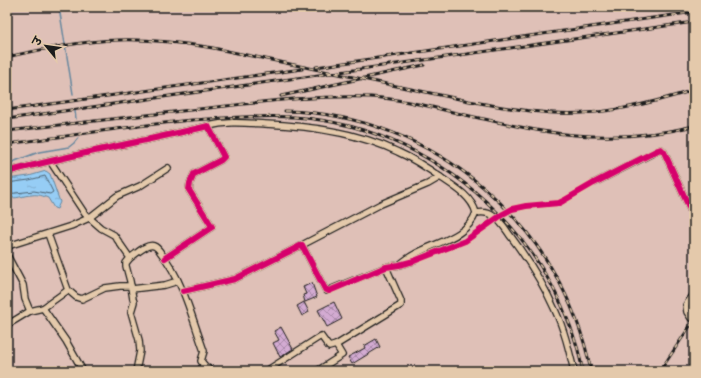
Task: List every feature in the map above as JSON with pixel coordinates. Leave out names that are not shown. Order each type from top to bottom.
[{"type":"street","points":[[7,172],[225,122],[296,125],[361,138],[399,152],[440,177],[469,199],[476,212]]},
{"type":"street","points":[[165,258],[212,228],[189,190],[194,174],[224,157],[208,126]]},
{"type":"street","points":[[594,183],[661,150],[664,152],[694,218]]},
{"type":"street","points":[[50,161],[81,209],[100,228],[114,235],[130,258]]},
{"type":"street","points":[[7,236],[8,248],[89,218],[117,196],[140,186],[168,168]]},
{"type":"street","points":[[183,291],[235,279],[381,204],[428,184],[440,177]]},
{"type":"street","points":[[399,265],[414,254],[459,233],[469,224],[476,212]]},
{"type":"street","points":[[476,212],[486,212],[493,215],[500,222],[518,245],[539,278],[555,311],[569,350],[574,371]]},
{"type":"street","points":[[48,234],[68,290],[76,297],[82,299],[105,288],[120,286],[131,287],[165,285],[178,281]]},
{"type":"street","points":[[302,245],[327,291],[386,267],[414,261]]},
{"type":"street","points":[[136,371],[140,351],[139,340],[131,312],[134,302],[126,263],[142,249],[152,246],[156,247],[165,258],[183,291],[204,351],[201,361],[211,371]]},
{"type":"street","points":[[7,255],[23,285],[25,299],[30,311]]},
{"type":"street","points":[[266,371],[319,336],[322,337],[329,347],[336,345],[401,304],[386,267]]},
{"type":"street","points":[[7,325],[30,311],[43,308],[68,290]]},
{"type":"street","points":[[691,318],[687,312],[686,305],[694,294]]},
{"type":"street","points":[[43,308],[66,341],[83,371]]},
{"type":"street","points":[[317,371],[342,357],[342,354],[336,345]]},
{"type":"street","points":[[199,371],[204,365]]},
{"type":"water","points":[[46,171],[50,174],[60,202],[57,209],[54,208],[48,198],[40,195],[29,195],[13,198],[7,197],[7,179],[29,176]]},
{"type":"building","points":[[312,283],[317,297],[305,302],[303,295],[306,294],[303,287]]},
{"type":"building","points":[[304,302],[309,312],[302,316],[297,306]]},
{"type":"building","points":[[334,302],[342,319],[327,327],[318,310]]},
{"type":"building","points":[[281,327],[293,349],[280,357],[273,343],[279,340],[274,331]]},
{"type":"building","points":[[376,339],[380,347],[352,364],[348,357],[365,348],[364,346]]},
{"type":"waterway","points":[[59,7],[73,94]]},
{"type":"waterway","points":[[75,111],[76,119]]},
{"type":"waterway","points":[[7,164],[39,152],[69,147],[78,138]]},
{"type":"tunnel","points":[[414,261],[465,241],[512,209],[526,206],[559,203],[594,183]]},
{"type":"railway","points":[[316,67],[694,12]]},
{"type":"railway","points":[[7,119],[694,22]]},
{"type":"railway","points":[[7,57],[48,48],[105,41],[142,40],[190,44],[469,101],[522,110],[554,113],[589,113],[607,111],[660,100],[694,90]]},
{"type":"railway","points":[[281,96],[424,65]]},
{"type":"railway","points":[[7,110],[302,69]]},
{"type":"railway","points":[[7,131],[269,101],[330,97],[371,97],[396,100],[561,134],[599,136],[638,135],[694,126]]},
{"type":"railway","points":[[285,111],[340,117],[392,132],[440,156],[483,187],[521,225],[552,269],[576,318],[591,371]]},
{"type":"railway","points":[[7,144],[169,122],[281,116],[323,120],[351,126],[378,135],[404,146],[453,175],[476,193],[513,229],[540,265],[552,285],[571,327],[583,371]]},
{"type":"railway","points":[[660,371],[694,320]]},
{"type":"cycle path","points":[[7,172],[57,159],[208,126],[224,157],[194,174],[189,190],[212,227],[165,258]]},
{"type":"cycle path","points":[[183,291],[235,279],[302,245],[325,289],[329,291],[386,267],[414,261],[465,241],[512,209],[526,206],[559,203],[594,183],[661,149],[664,152],[694,218]]}]
